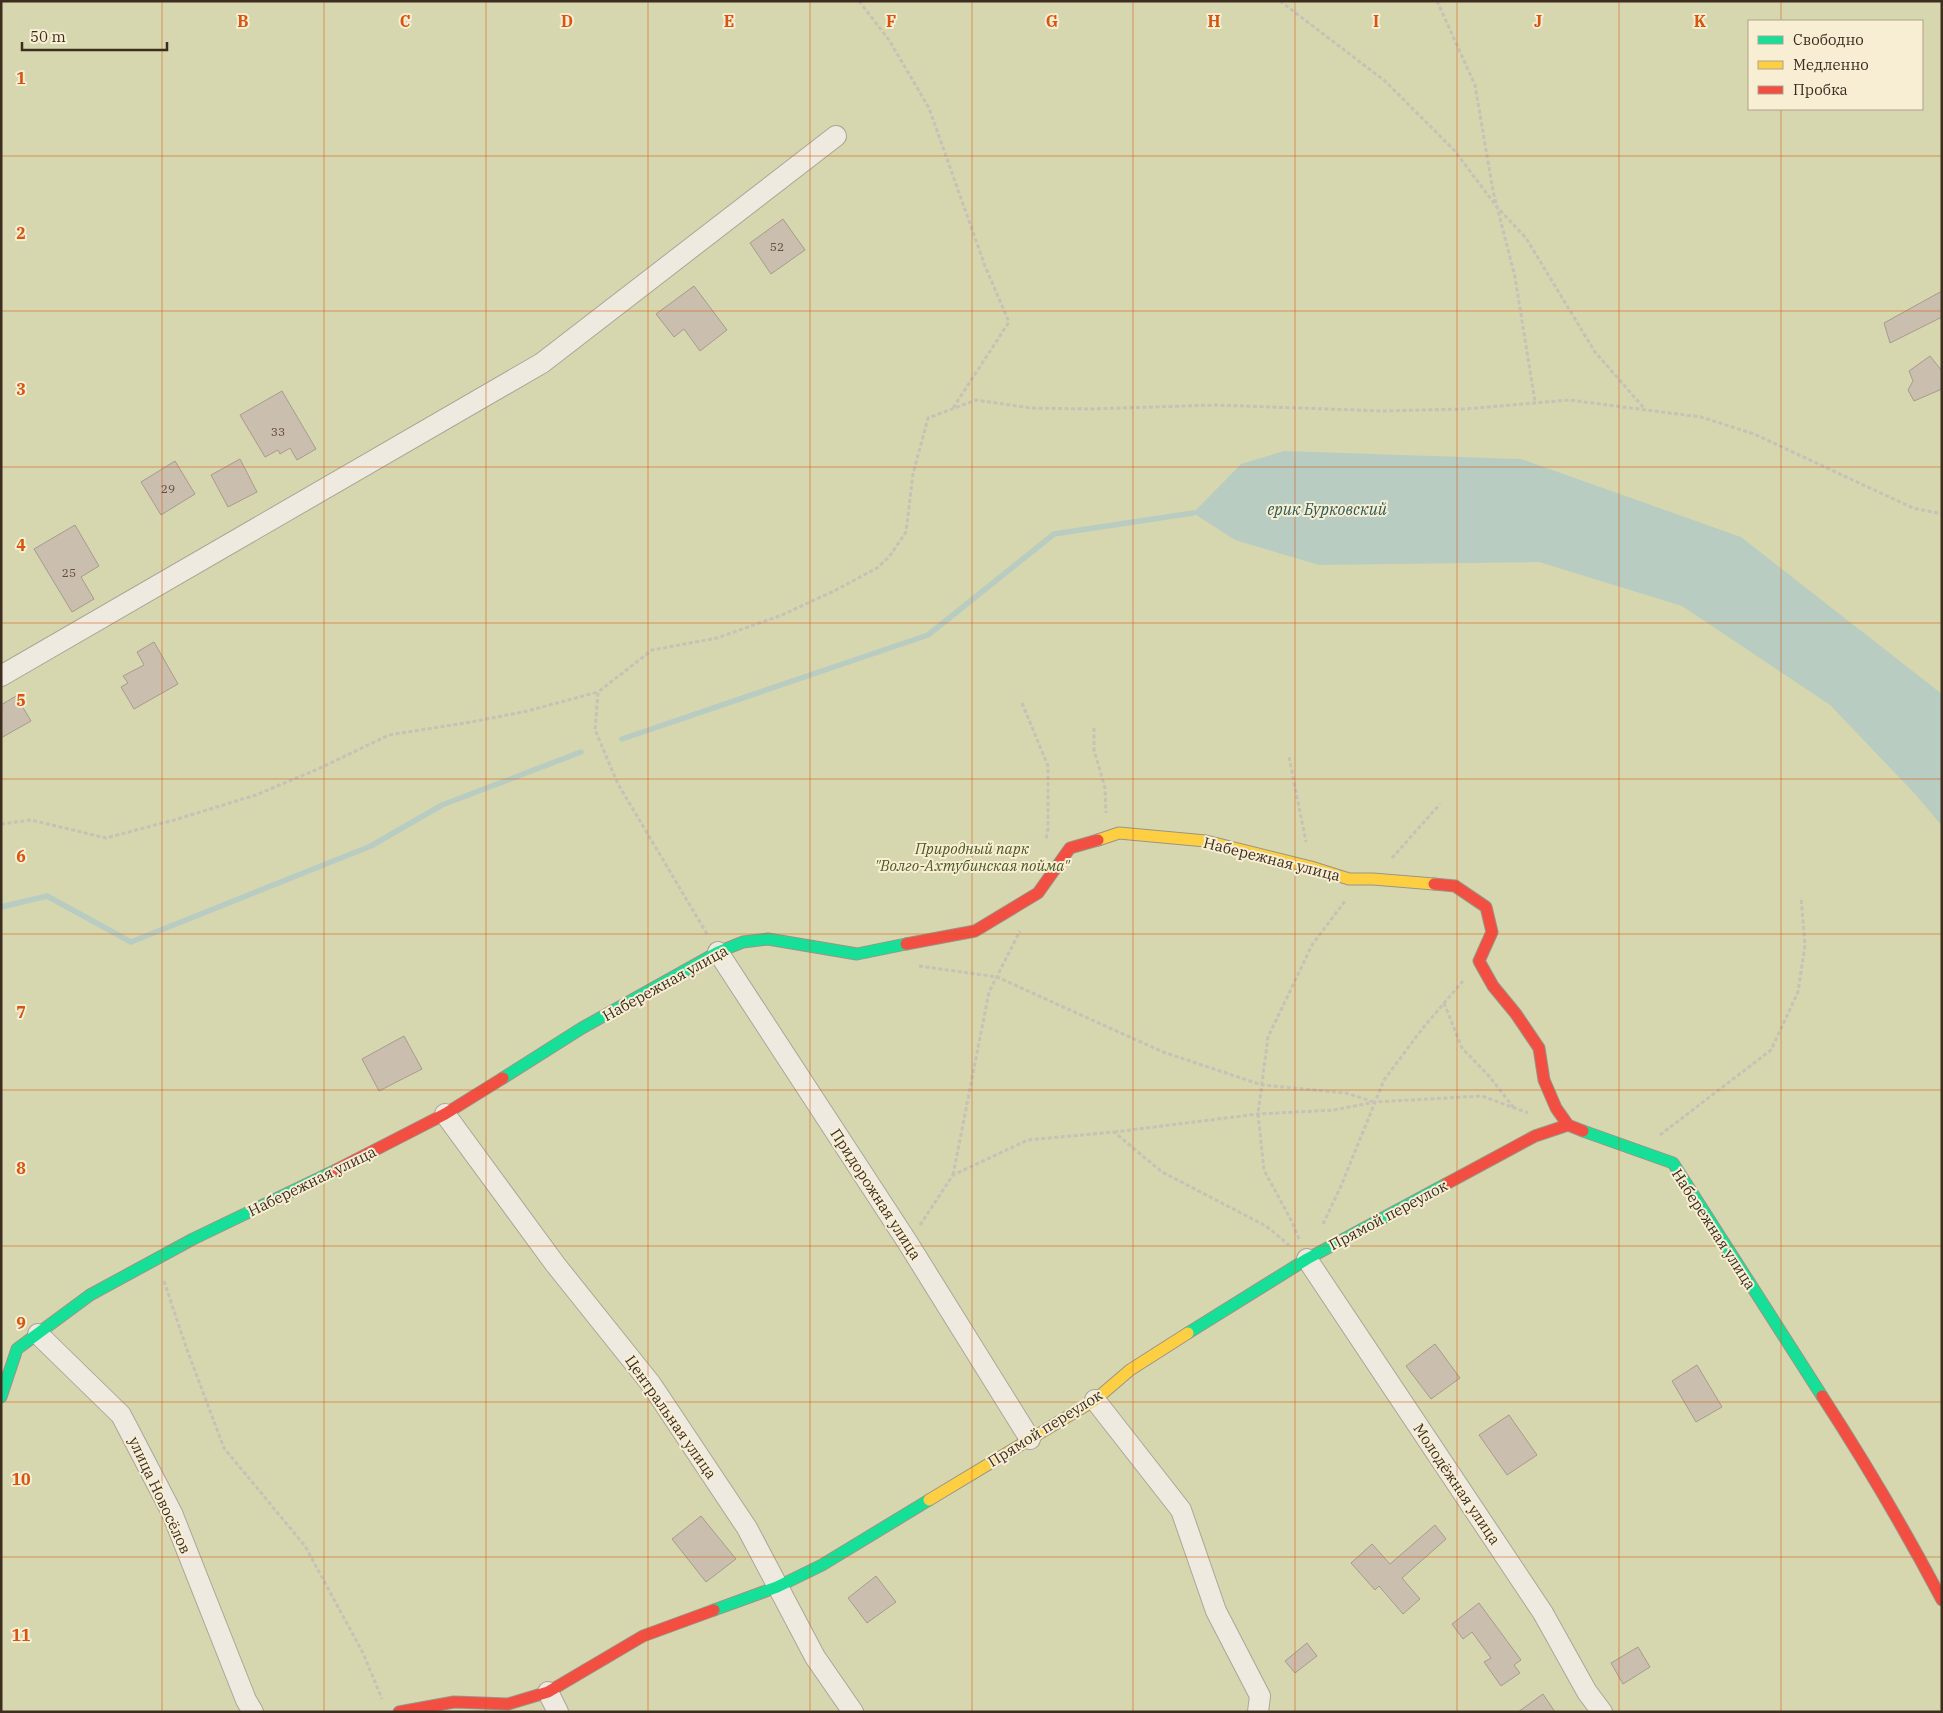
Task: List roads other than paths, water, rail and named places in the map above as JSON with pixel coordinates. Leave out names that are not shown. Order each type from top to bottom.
[{"type":"street","points":[[1,676],[542,363],[836,136]]},
{"type":"street","name":"Набережная улица","points":[[1,1397],[17,1349],[90,1295],[193,1239],[289,1194],[445,1114],[582,1028],[718,952],[743,942],[768,939],[858,954],[975,931],[1038,894],[1070,848],[1119,833],[1206,841],[1311,867],[1348,879],[1373,879],[1455,886],[1486,906],[1492,932],[1479,961],[1493,986],[1516,1014],[1539,1048],[1544,1080],[1556,1108],[1568,1125],[1672,1164],[1872,1473],[1906,1531],[1942,1600]]},
{"type":"street","name":"Придорожная улица","points":[[718,952],[908,1243],[1030,1439]]},
{"type":"street","name":"Центральная улица","points":[[445,1114],[555,1264],[651,1384],[746,1528],[815,1657],[853,1712]]},
{"type":"street","name":"Прямой переулок","points":[[399,1712],[454,1702],[503,1708],[548,1692],[643,1636],[777,1587],[822,1565],[1095,1400],[1130,1370],[1307,1259],[1535,1136],[1568,1125]]},
{"type":"street","name":"Молодёжная улица","points":[[1307,1259],[1543,1613],[1587,1692],[1602,1712]]},
{"type":"street","name":"улица Новосёлов","points":[[38,1334],[121,1415],[172,1513],[246,1700],[253,1712]]},
{"type":"street","points":[[1095,1400],[1180,1510],[1216,1611],[1260,1696],[1258,1712]]},
{"type":"street","points":[[548,1692],[558,1712]]},
{"type":"water","name":"ерик Бурковский","points":[[1284,451],[1521,459],[1741,537],[1942,694],[1942,826],[1915,794],[1830,705],[1682,606],[1539,562],[1319,565],[1235,540],[1193,513],[1241,464]]},
{"type":"waterway","points":[[622,739],[928,635],[1054,534],[1193,513]]},
{"type":"waterway","points":[[1,907],[47,896],[131,942],[371,846],[442,805],[581,752]]},
{"type":"park label","name":"Природный парк \"Волго-Ахтубинская пойма\"","points":[[972,856]]}]
